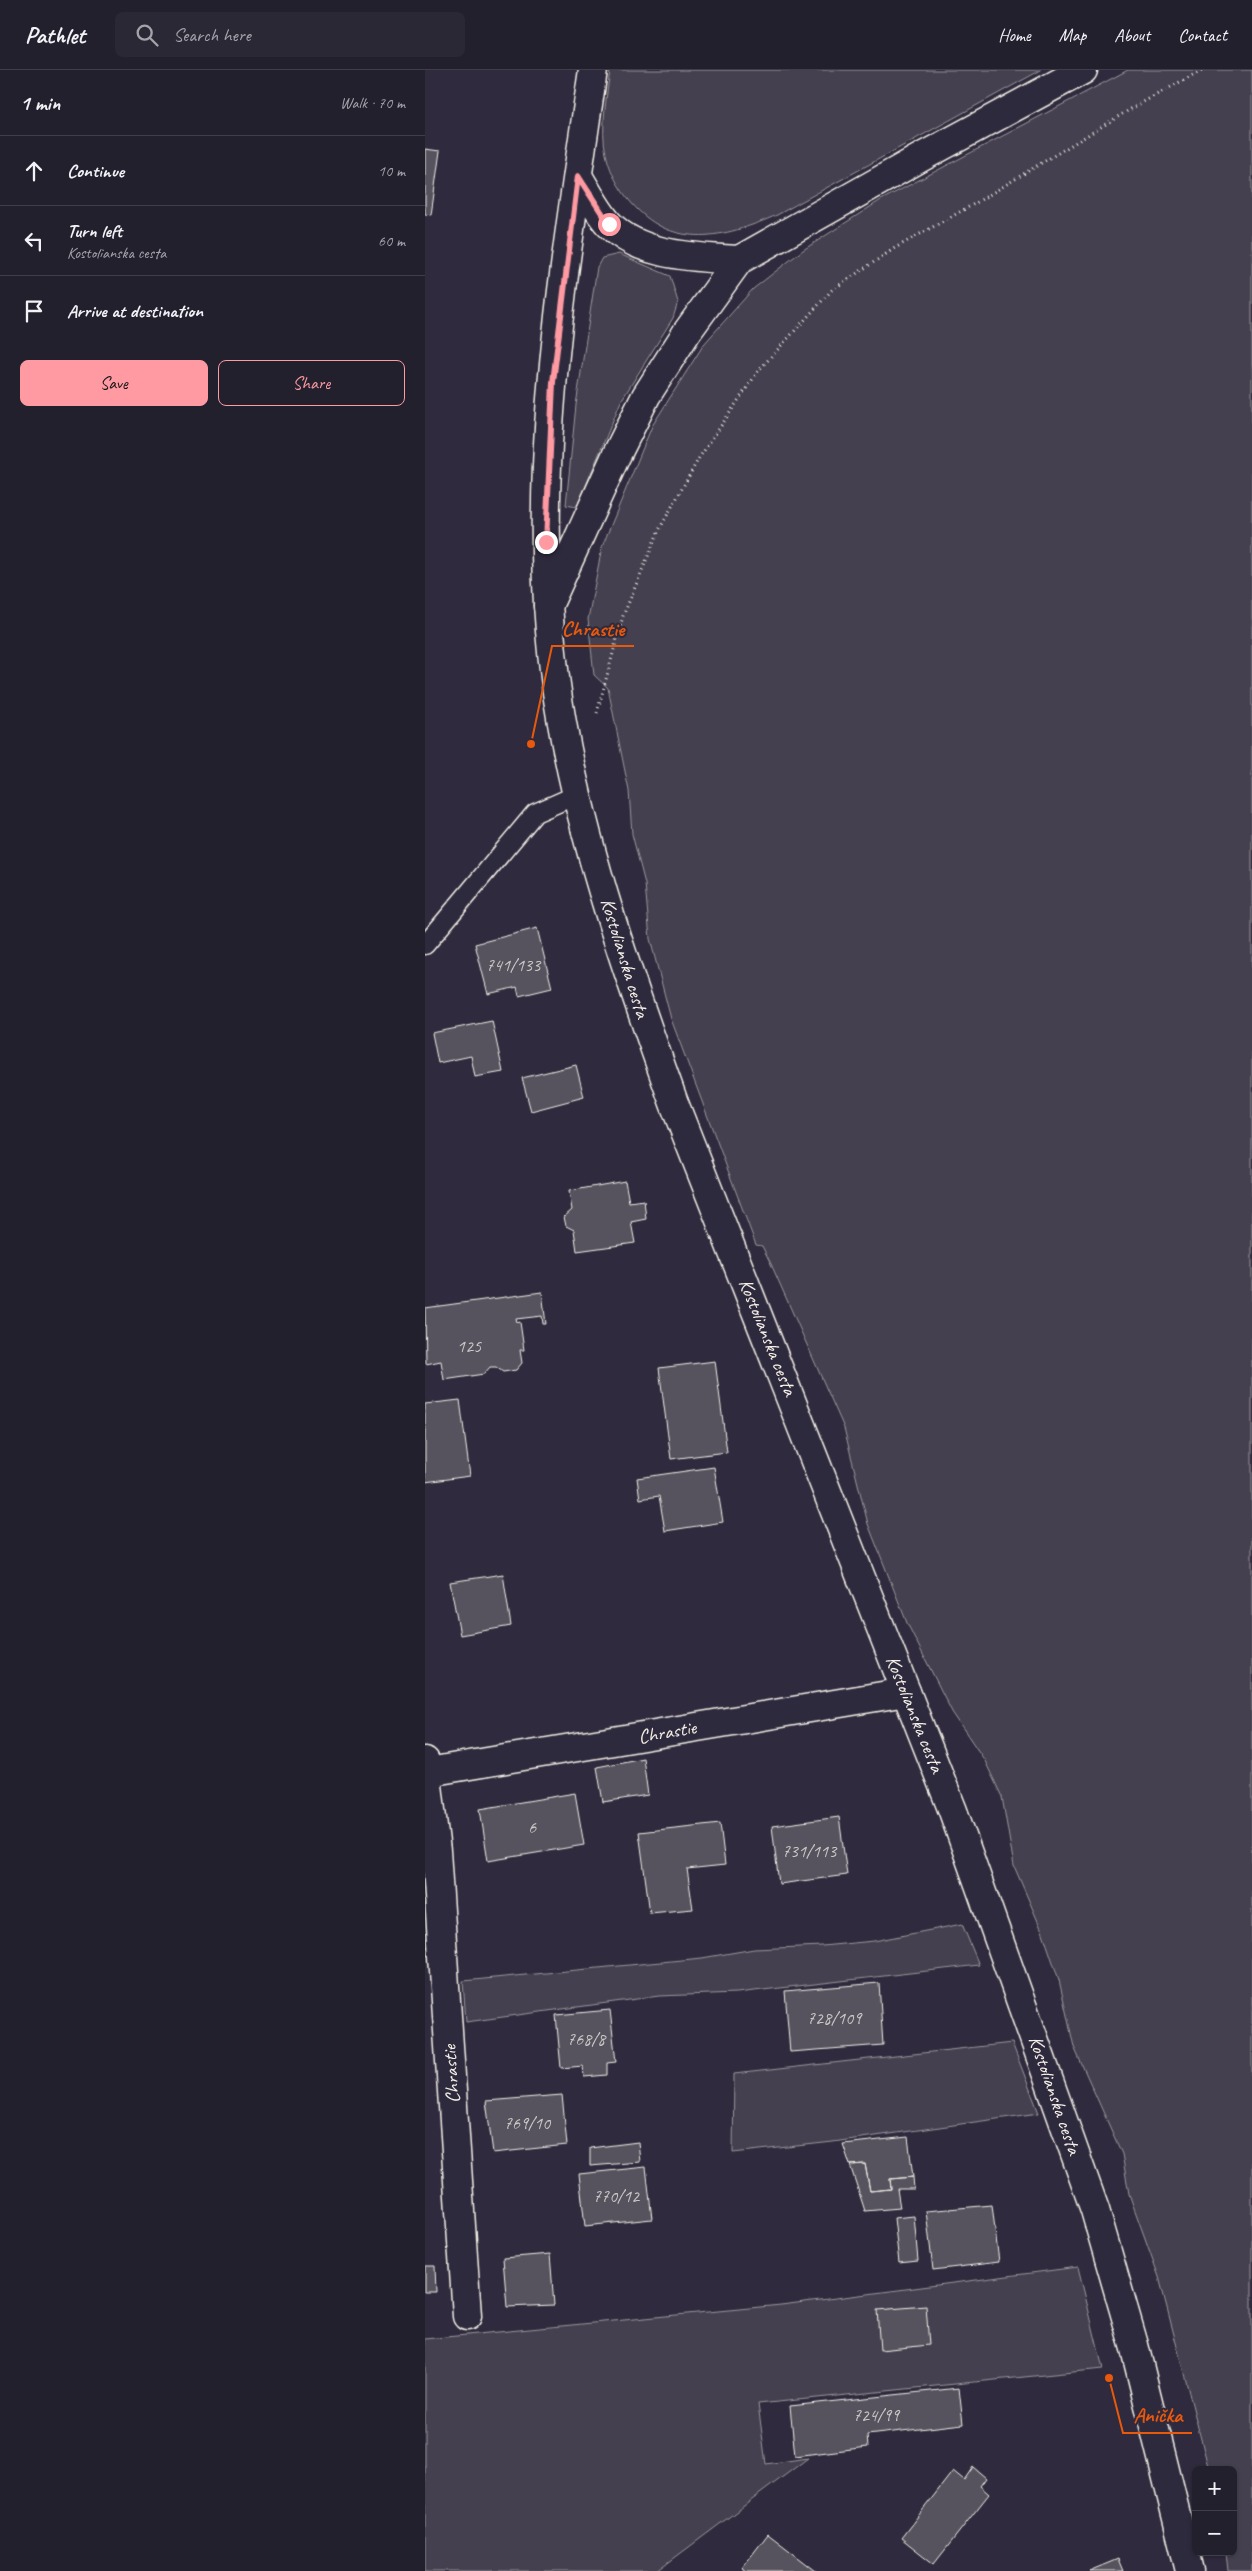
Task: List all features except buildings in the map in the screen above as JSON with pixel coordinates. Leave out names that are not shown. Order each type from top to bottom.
[{"type":"street","name":"Kostolianska cesta","points":[[593,70],[553,382],[546,542],[548,606],[561,721],[576,794],[638,1002],[675,1103],[953,1811],[1095,2210],[1134,2345],[1190,2571]]},
{"type":"street","points":[[548,606],[615,458],[647,396],[687,332],[739,260],[920,158],[1083,70]]},
{"type":"street","points":[[578,176],[609,224],[632,241],[684,256],[739,260]]},
{"type":"street","name":"Chrastie","points":[[467,2316],[436,1851],[427,1766],[906,1692]]},
{"type":"lane","points":[[425,945],[535,813],[576,794]]},
{"type":"path","points":[[595,718],[623,616],[659,530],[699,458],[759,370],[832,290],[895,248],[974,204],[1134,107],[1202,70]]},
{"type":"shaded area","points":[[610,70],[1041,70],[777,215],[741,229],[723,233],[687,235],[670,231],[654,223],[638,210],[622,191],[611,170],[604,144],[605,112]]},
{"type":"shaded area","points":[[1128,70],[1252,70],[1252,2571],[1228,2571],[1226,2556],[1237,2556],[1237,2466],[1208,2466],[1159,2277],[1129,2194],[1122,2154],[1074,2047],[1059,1980],[1043,1933],[1014,1866],[1002,1797],[985,1761],[952,1712],[907,1623],[868,1524],[844,1428],[771,1264],[762,1246],[756,1245],[671,1019],[650,939],[645,884],[632,834],[629,791],[608,688],[594,675],[588,619],[602,547],[652,426],[704,344],[753,289],[803,250],[881,200]]},
{"type":"shaded area","points":[[619,254],[670,276],[678,302],[673,318],[621,401],[577,507],[566,505],[576,405],[597,267],[602,258]]},
{"type":"shaded area","points":[[962,1924],[979,1965],[737,1993],[659,1996],[466,2022],[463,1981],[702,1958],[754,1949],[822,1946],[874,1941]]},
{"type":"shaded area","points":[[1012,2043],[1039,2113],[833,2142],[733,2153],[734,2074]]},
{"type":"shaded area","points":[[1078,2267],[1103,2369],[758,2404],[766,2464],[808,2458],[657,2571],[425,2571],[425,2339],[781,2305]]},
{"type":"place","name":"Chrastie","points":[[531,744]]},
{"type":"place","name":"Anička","points":[[1109,2378]]},
{"type":"route","points":[[546,542],[553,382],[578,176],[609,224]]}]
